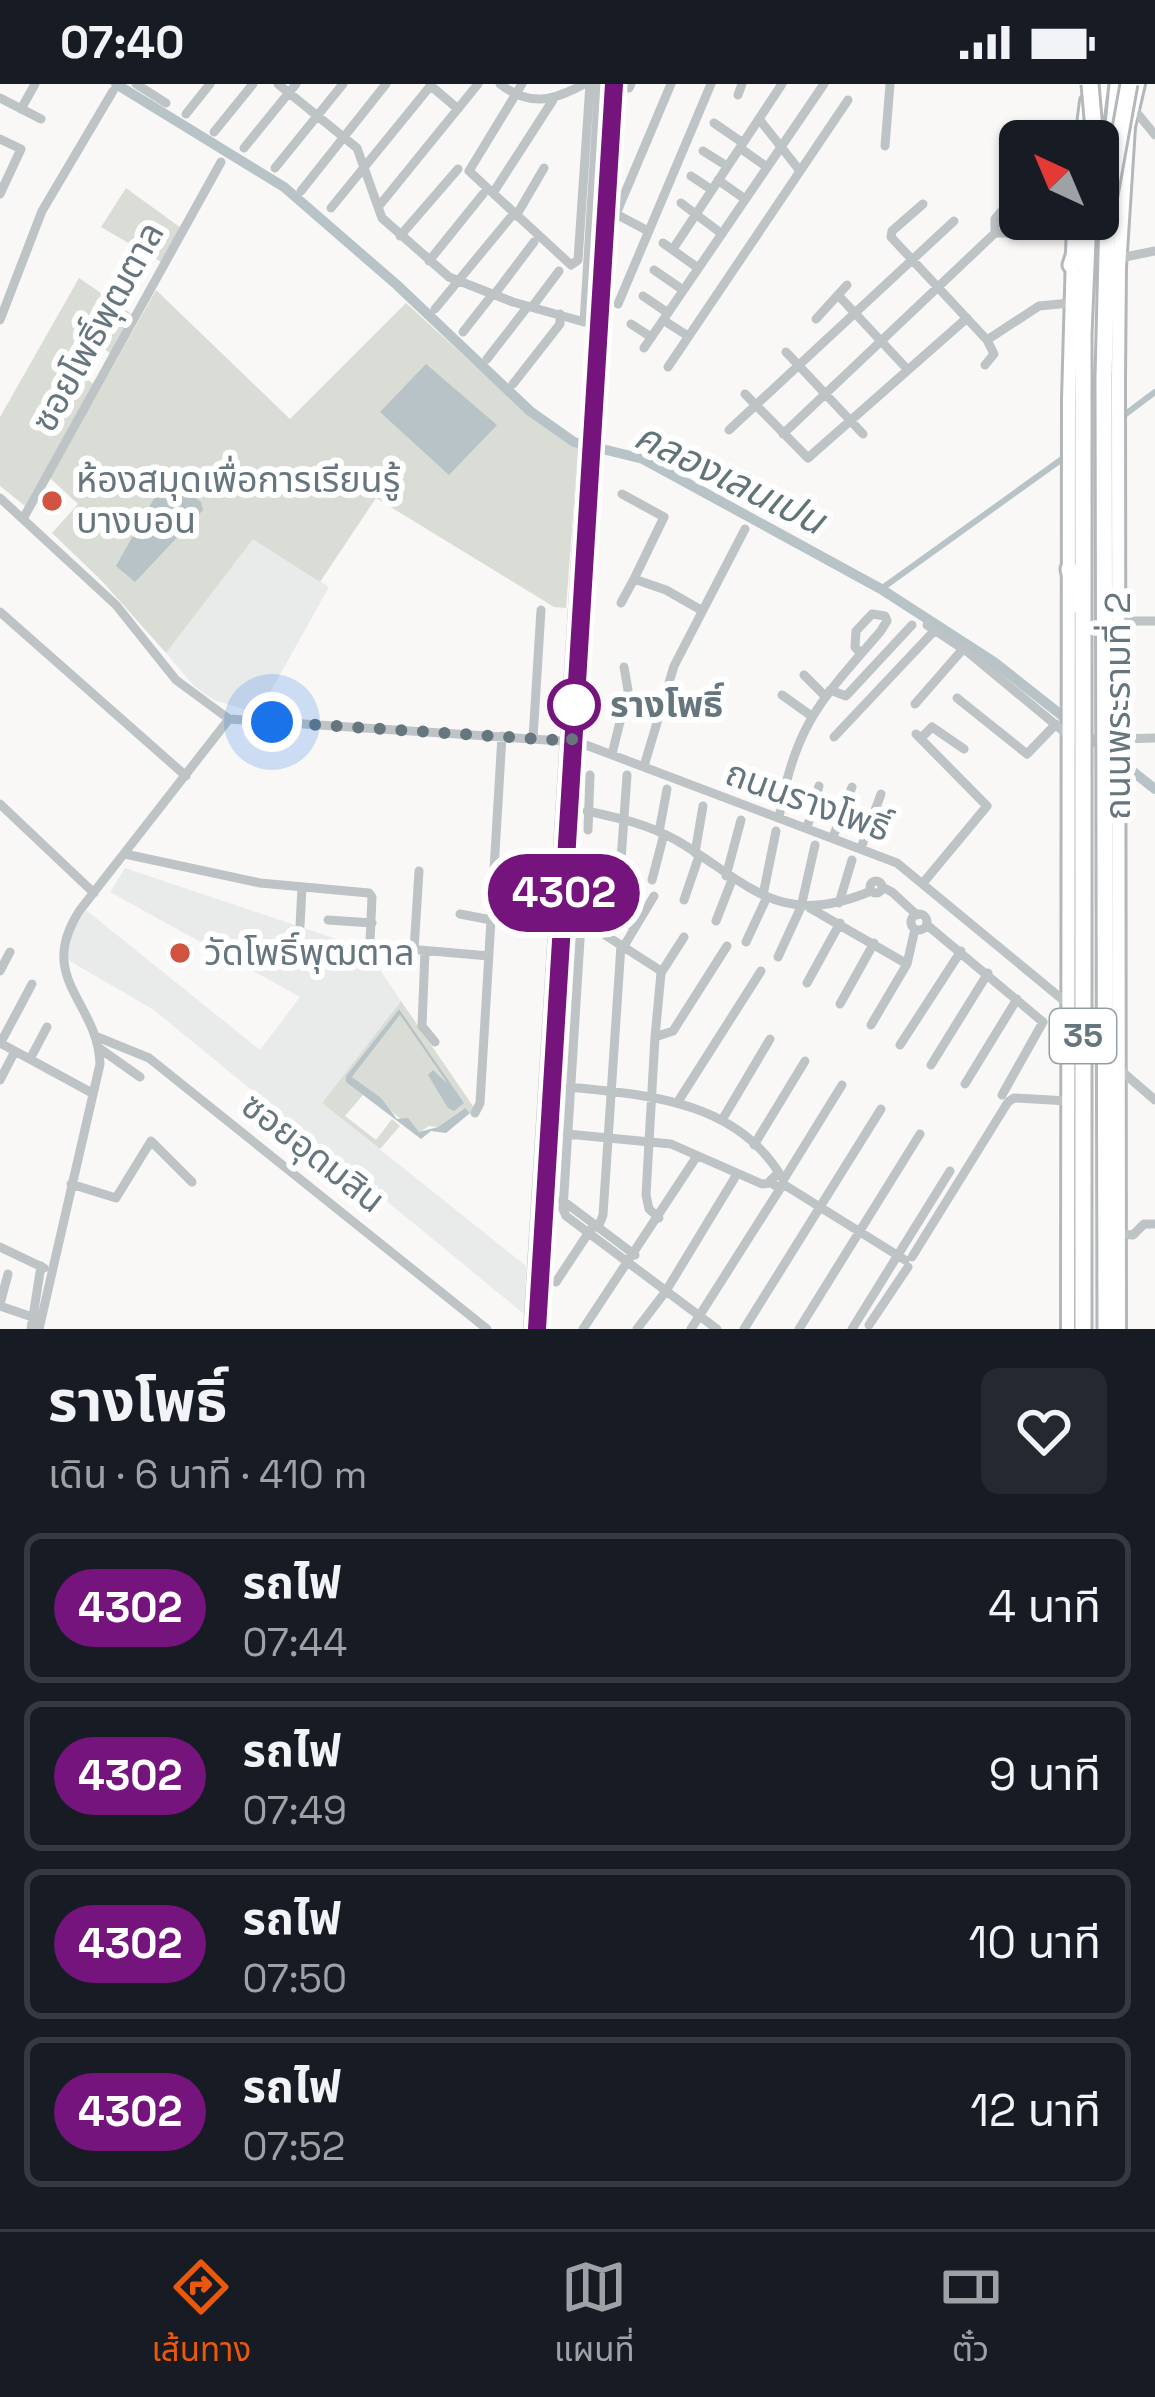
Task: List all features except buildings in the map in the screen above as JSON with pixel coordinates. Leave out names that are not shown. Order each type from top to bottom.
[{"type":"highway","points":[[1089,84],[1092,120]]},
{"type":"highway","points":[[1096,120],[1100,84]]},
{"type":"highway","name":"ถนนพระรามที่ 2","points":[[1105,1329],[1114,756],[1105,533],[1111,438],[1106,255],[1118,84]]},
{"type":"highway","points":[[1105,1329],[1101,284],[1104,224],[1133,84]]},
{"type":"highway","points":[[1071,265],[1081,240]]},
{"type":"highway","name":"ถนนพระรามที่ 2","points":[[1088,240],[1079,445],[1083,697],[1071,730],[1088,1329]]},
{"type":"highway","points":[[1088,1329],[1089,240]]},
{"type":"highway","points":[[1105,533],[1118,487]]},
{"type":"highway","points":[[1069,568],[1078,609],[1083,697]]},
{"type":"highway","points":[[1111,614],[1117,651]]},
{"type":"main road","points":[[1085,120],[1089,84]]},
{"type":"main road","points":[[1127,131],[1133,84]]},
{"type":"main road","name":"ถนนพระรามที่ 2","points":[[1111,413],[1133,84]]},
{"type":"main road","name":"ถนนพระรามที่ 2","points":[[1068,1329],[1069,468],[1079,445],[1070,302],[1072,240]]},
{"type":"main road","name":"ถนนพระรามที่ 2","points":[[1111,438],[1118,487],[1111,614]]},
{"type":"main road","name":"ถนนพระรามที่ 2","points":[[1117,651],[1119,1329]]},
{"type":"street","points":[[21,109],[35,84]]},
{"type":"street","points":[[136,84],[151,88],[166,103]]},
{"type":"street","points":[[186,114],[210,84]]},
{"type":"street","points":[[214,132],[253,84]]},
{"type":"street","points":[[278,84],[292,88],[357,148],[382,218],[428,261],[457,281],[584,322],[591,84]]},
{"type":"street","points":[[275,168],[343,84]]},
{"type":"street","points":[[301,190],[386,84]]},
{"type":"street","points":[[331,208],[431,84],[458,109]]},
{"type":"street","points":[[379,206],[478,84]]},
{"type":"street","points":[[500,84],[514,95],[536,101],[553,100],[591,84]]},
{"type":"street","points":[[522,84],[469,172],[513,217],[571,265],[578,260],[591,84]]},
{"type":"street","points":[[648,231],[616,214],[671,84]]},
{"type":"street","points":[[618,304],[711,84]]},
{"type":"street","points":[[698,268],[668,246],[696,213],[782,84]]},
{"type":"street","points":[[644,348],[824,84]]},
{"type":"street","points":[[885,146],[890,84]]},
{"type":"street","points":[[244,148],[292,88]]},
{"type":"street","points":[[0,320],[42,211],[113,92]]},
{"type":"street","points":[[0,98],[41,119]]},
{"type":"street","points":[[428,261],[488,193],[553,100]]},
{"type":"street","points":[[668,368],[848,100]]},
{"type":"street","points":[[1133,108],[1155,135]]},
{"type":"street","points":[[759,118],[800,171]]},
{"type":"street","points":[[714,123],[766,167]]},
{"type":"street","points":[[0,139],[21,148],[1,188]]},
{"type":"street","points":[[703,151],[727,166]]},
{"type":"street","name":"ซอยโพธิ์พุฒตาล","points":[[24,517],[220,162]]},
{"type":"street","points":[[435,309],[513,217],[544,168]]},
{"type":"street","points":[[400,236],[458,169]]},
{"type":"street","points":[[692,176],[746,199]]},
{"type":"street","points":[[753,188],[777,204]]},
{"type":"street","points":[[681,203],[722,234]]},
{"type":"street","points":[[922,205],[891,234],[987,340],[994,352],[985,364]]},
{"type":"street","points":[[995,233],[999,214]]},
{"type":"street","points":[[729,430],[954,220]]},
{"type":"street","points":[[731,221],[756,237]]},
{"type":"street","points":[[783,434],[999,233]]},
{"type":"street","points":[[463,332],[534,242]]},
{"type":"street","points":[[1120,258],[1155,251]]},
{"type":"street","points":[[709,254],[733,271]]},
{"type":"street","points":[[654,270],[710,304]]},
{"type":"street","points":[[487,359],[560,271]]},
{"type":"street","points":[[816,319],[847,285]]},
{"type":"street","points":[[838,295],[908,370]]},
{"type":"street","points":[[644,296],[688,336]]},
{"type":"street","points":[[987,340],[1039,306],[1070,302]]},
{"type":"street","points":[[561,314],[585,309]]},
{"type":"street","points":[[513,384],[560,324],[561,314]]},
{"type":"street","points":[[745,394],[808,458],[967,318]]},
{"type":"street","points":[[631,323],[651,337]]},
{"type":"street","points":[[786,352],[863,434]]},
{"type":"street","points":[[621,603],[664,517],[622,494]]},
{"type":"street","points":[[0,498],[141,631],[176,680],[229,719],[73,922],[62,954],[72,991],[97,1042],[100,1064],[36,1324],[0,1305],[8,1274]]},
{"type":"street","points":[[644,766],[674,666],[745,529]]},
{"type":"street","points":[[634,579],[701,610]]},
{"type":"street","points":[[533,738],[541,610]]},
{"type":"street","points":[[0,612],[186,776]]},
{"type":"street","points":[[1111,614],[1155,620]]},
{"type":"street","points":[[804,675],[828,693],[846,696],[913,626]]},
{"type":"street","points":[[834,736],[931,627],[1071,730],[1028,754],[957,698]]},
{"type":"street","points":[[915,704],[963,649]]},
{"type":"street","points":[[779,818],[795,749],[811,715],[861,654]]},
{"type":"street","points":[[612,754],[628,690],[624,667]]},
{"type":"street","points":[[782,695],[811,715]]},
{"type":"street","name":"ถนนรางโพธิ์","points":[[229,719],[581,743],[884,856],[1068,1004]]},
{"type":"street","points":[[922,883],[987,806],[918,736],[932,728],[964,749]]},
{"type":"street","points":[[475,1113],[480,1103],[502,736]]},
{"type":"street","points":[[1114,756],[1155,738]]},
{"type":"street","points":[[587,830],[590,775]]},
{"type":"street","points":[[621,860],[627,775]]},
{"type":"street","points":[[807,828],[819,786]]},
{"type":"street","points":[[833,838],[852,787]]},
{"type":"street","points":[[652,880],[667,789]]},
{"type":"street","points":[[861,848],[881,794]]},
{"type":"street","points":[[0,804],[94,893]]},
{"type":"street","points":[[683,900],[697,855],[703,806]]},
{"type":"street","points":[[587,812],[662,833],[729,878],[840,923],[907,964]]},
{"type":"street","points":[[716,921],[741,820]]},
{"type":"street","points":[[746,942],[765,896],[776,831]]},
{"type":"street","points":[[778,957],[806,907],[815,845]]},
{"type":"street","points":[[125,854],[244,880],[371,894],[374,946],[489,956]]},
{"type":"street","points":[[876,886],[884,856]]},
{"type":"street","points":[[839,903],[852,860]]},
{"type":"street","points":[[419,871],[422,1026],[435,1042]]},
{"type":"street","points":[[806,907],[839,903],[876,886],[892,892],[1017,999],[1043,1024],[1002,1095]]},
{"type":"street","points":[[300,926],[302,887]]},
{"type":"street","points":[[556,1282],[603,1216],[622,945],[655,896]]},
{"type":"street","points":[[460,914],[490,920]]},
{"type":"street","points":[[610,914],[635,928]]},
{"type":"street","points":[[871,1024],[907,964],[915,929],[912,920],[917,915]]},
{"type":"street","points":[[328,920],[371,923]]},
{"type":"street","points":[[662,971],[585,922],[581,924],[562,1200],[717,1329]]},
{"type":"street","points":[[807,983],[840,923]]},
{"type":"street","points":[[915,929],[927,925]]},
{"type":"street","points":[[659,1218],[646,1201],[655,1037],[662,971],[684,937]]},
{"type":"street","points":[[839,1004],[874,943]]},
{"type":"street","points":[[655,1037],[674,1031],[728,946]]},
{"type":"street","points":[[900,1045],[961,951]]},
{"type":"street","points":[[0,970],[10,952]]},
{"type":"street","points":[[679,1100],[761,971]]},
{"type":"street","points":[[932,1065],[988,973]]},
{"type":"street","points":[[32,984],[0,1044],[92,1093]]},
{"type":"street","points":[[965,1084],[1017,999]]},
{"type":"street","points":[[30,1059],[47,1027]]},
{"type":"street","points":[[722,1120],[770,1040]]},
{"type":"street","points":[[97,1042],[140,1077]]},
{"type":"street","name":"ซอยอุดมสิน","points":[[97,1042],[149,1058],[487,1329]]},
{"type":"street","points":[[0,1079],[15,1052]]},
{"type":"street","points":[[754,1145],[805,1061]]},
{"type":"street","points":[[1119,1069],[1155,1100]]},
{"type":"street","points":[[691,1329],[842,1084]]},
{"type":"street","points":[[570,1087],[679,1100],[722,1120],[754,1145],[779,1182],[905,1259]]},
{"type":"street","points":[[1119,1098],[1141,1088]]},
{"type":"street","points":[[852,1329],[905,1259],[1008,1102],[1015,1098],[1068,1101]]},
{"type":"street","points":[[744,1329],[881,1109]]},
{"type":"street","points":[[799,1329],[920,1134]]},
{"type":"street","points":[[567,1135],[649,1140],[762,1184],[779,1182]]},
{"type":"street","points":[[71,1184],[116,1198],[151,1141],[192,1182]]},
{"type":"street","points":[[583,1329],[697,1156]]},
{"type":"street","points":[[869,1325],[950,1171]]},
{"type":"street","points":[[638,1329],[737,1174]]},
{"type":"street","points":[[1118,1234],[1132,1235],[1144,1224],[1155,1224]]},
{"type":"street","points":[[0,1247],[47,1269]]},
{"type":"shaded area","points":[[126,188],[181,228],[163,263],[101,227]]},
{"type":"shaded area","points":[[79,278],[133,315],[111,354],[98,344],[77,371],[93,384],[25,506],[0,486],[0,417]]},
{"type":"shaded area","points":[[156,290],[290,419],[406,303],[510,398],[578,448],[566,608],[554,607],[376,498],[320,582],[253,539],[166,653],[52,533],[78,504],[50,478]]},
{"type":"shaded area","points":[[426,364],[497,425],[449,475],[380,412]]},
{"type":"shaded area","points":[[165,479],[201,502],[203,510],[135,582],[116,566]]},
{"type":"shaded area","points":[[253,538],[329,587],[258,714],[214,700],[194,686],[166,653]]},
{"type":"shaded area","points":[[125,868],[366,949],[401,1001],[322,1103],[526,1266],[524,1314],[154,1010],[68,960],[72,932],[86,910],[260,1050],[300,997],[110,892]]},
{"type":"shaded area","points":[[401,1001],[475,1109],[470,1113],[463,1109],[438,1127],[420,1132],[352,1077],[400,1015],[461,1104],[399,1009],[346,1076],[363,1095],[345,1116],[376,1140],[392,1119],[400,1126],[380,1149],[322,1103]]},
{"type":"shaded area","points":[[399,1009],[464,1103],[454,1111],[448,1108],[428,1075],[433,1070],[447,1083],[400,1015],[352,1077],[381,1098],[397,1119],[408,1118],[419,1132],[438,1127],[465,1108],[470,1113],[446,1133],[431,1131],[421,1139],[346,1082]]},
{"type":"waterway","name":"คลองเลนเปน","points":[[116,84],[284,187],[397,285],[530,411],[574,442],[643,459],[881,589],[994,662],[1155,789]]},
{"type":"waterway","points":[[1119,419],[1155,392]]},
{"type":"waterway","points":[[526,1329],[581,445]]},
{"type":"waterway","points":[[881,589],[1069,454]]},
{"type":"waterway","points":[[546,1329],[588,582]]},
{"type":"railway","points":[[537,1329],[614,84]]},
{"type":"train","name":"4302","points":[[537,1329],[614,84]]},
{"type":"place","name":"ห้องสมุดเพื่อการเรียนรู้ บางบอน","points":[[52,501]]},
{"type":"place","name":"รางโพธิ์","points":[[574,705]]},
{"type":"place","name":"วัดโพธิ์พุฒตาล","points":[[180,953]]},
{"type":"route","points":[[272,722],[572,741],[574,705]]}]
